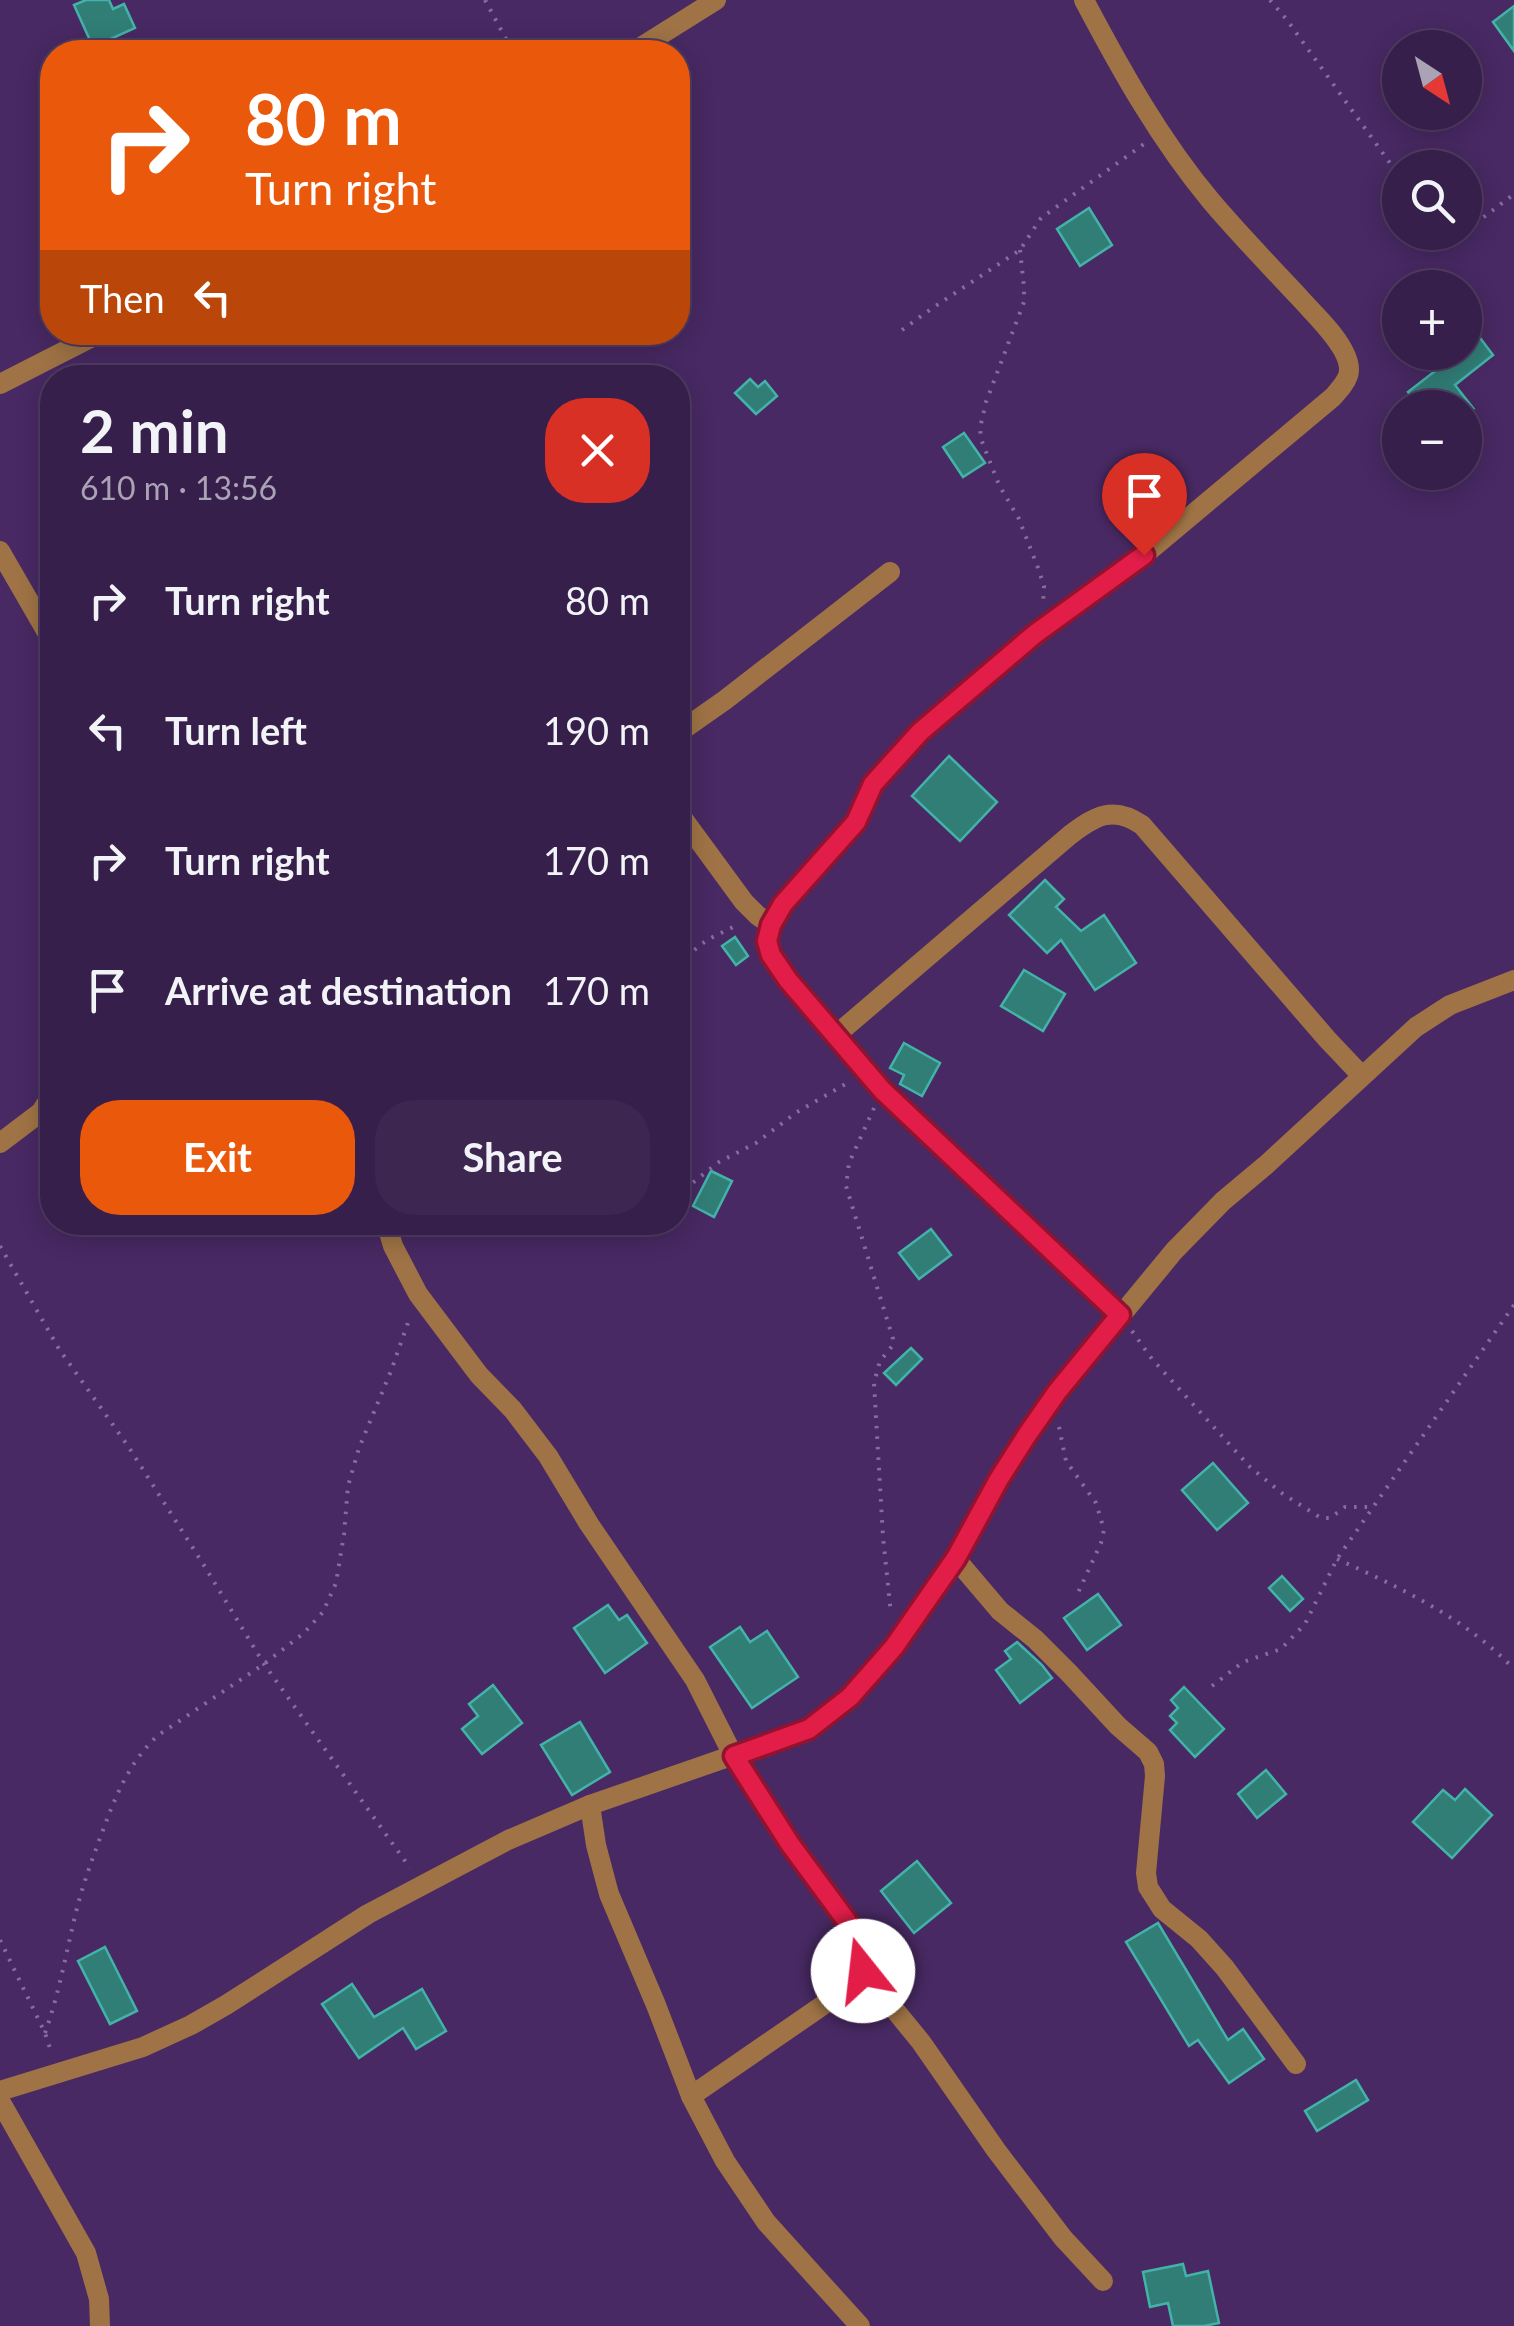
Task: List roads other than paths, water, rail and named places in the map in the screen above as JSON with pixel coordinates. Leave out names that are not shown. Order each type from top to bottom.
[{"type":"street","points":[[651,40],[716,0]]},
{"type":"street","points":[[764,920],[856,822],[873,784],[920,732],[1035,634],[1144,555],[1334,397],[1348,380],[1350,369],[1344,351],[1210,200],[1160,132],[1084,0]]},
{"type":"street","points":[[0,384],[76,345]]},
{"type":"street","points":[[0,551],[40,620]]},
{"type":"street","points":[[690,725],[890,572]]},
{"type":"street","points":[[836,1036],[1070,835],[1088,821],[1120,814],[1142,825],[1362,1076]]},
{"type":"street","points":[[690,830],[764,920],[771,955],[788,980],[866,1073],[1120,1315]]},
{"type":"street","points":[[0,2092],[143,2046],[190,2025],[368,1914],[508,1840],[590,1806],[809,1729],[850,1697],[894,1647],[956,1558],[999,1479],[1057,1392],[1174,1251],[1223,1201],[1432,1014],[1514,980]]},
{"type":"street","points":[[0,1144],[40,1113]]},
{"type":"street","points":[[390,1235],[418,1294],[479,1375],[513,1410],[548,1456],[589,1524],[695,1680],[734,1756],[790,1844],[857,1935],[867,1955],[863,1971],[845,1990],[691,2096]]},
{"type":"street","points":[[956,1558],[1000,1610],[1070,1672],[1118,1726],[1148,1752],[1155,1776],[1148,1888],[1162,1910],[1200,1939],[1225,1968],[1296,2064]]},
{"type":"street","points":[[590,1806],[609,1894],[691,2096],[724,2162],[766,2222],[860,2326]]},
{"type":"street","points":[[863,1971],[921,2042],[1063,2238],[1103,2281]]},
{"type":"street","points":[[0,2102],[86,2254],[99,2299],[100,2326]]}]
